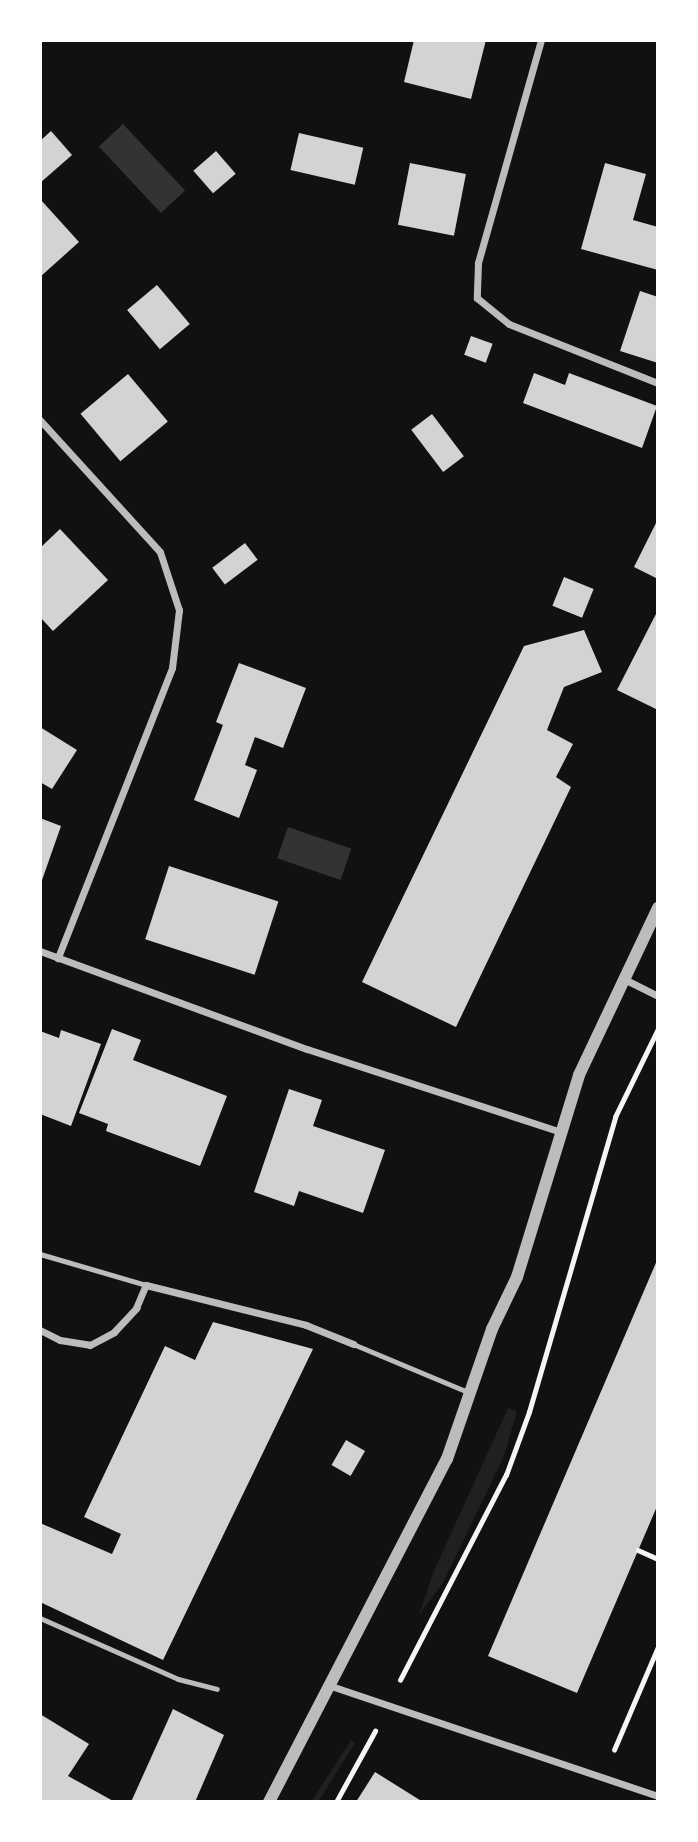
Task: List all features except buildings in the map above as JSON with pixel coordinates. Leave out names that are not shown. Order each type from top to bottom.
[{"type":"street","points":[[541,40],[478,263],[477,298],[509,324],[658,383]]},
{"type":"street","points":[[40,420],[160,552],[179,610],[172,668],[58,958]]},
{"type":"street","points":[[269,1802],[447,1459],[472,1394],[492,1329],[517,1276],[558,1131],[622,978],[658,908]]},
{"type":"street","points":[[40,951],[307,1049],[558,1131]]},
{"type":"street","points":[[622,978],[658,996]]},
{"type":"street","points":[[40,1330],[60,1340],[90,1345],[114,1332],[136,1308],[146,1285],[306,1325],[353,1344]]},
{"type":"street","points":[[331,1686],[658,1796]]},
{"type":"lane","points":[[40,1254],[146,1285]]},
{"type":"lane","points":[[353,1344],[472,1394]]},
{"type":"lane","points":[[40,1618],[178,1679],[217,1689]]},
{"type":"path","points":[[336,1802],[367,1752],[386,1704],[438,1613],[506,1475],[529,1412],[615,1117],[658,1029]]},
{"type":"path","points":[[638,1550],[658,1559]]},
{"type":"path","points":[[602,1776],[658,1647]]},
{"type":"shaded area","points":[[123,124],[185,191],[161,213],[99,147]]},
{"type":"shaded area","points":[[288,827],[351,849],[341,880],[277,858]]},
{"type":"shaded area","points":[[508,1408],[517,1411],[504,1456],[443,1583],[419,1615],[433,1573]]},
{"type":"shaded area","points":[[351,1740],[355,1743],[318,1802],[311,1802]]}]
